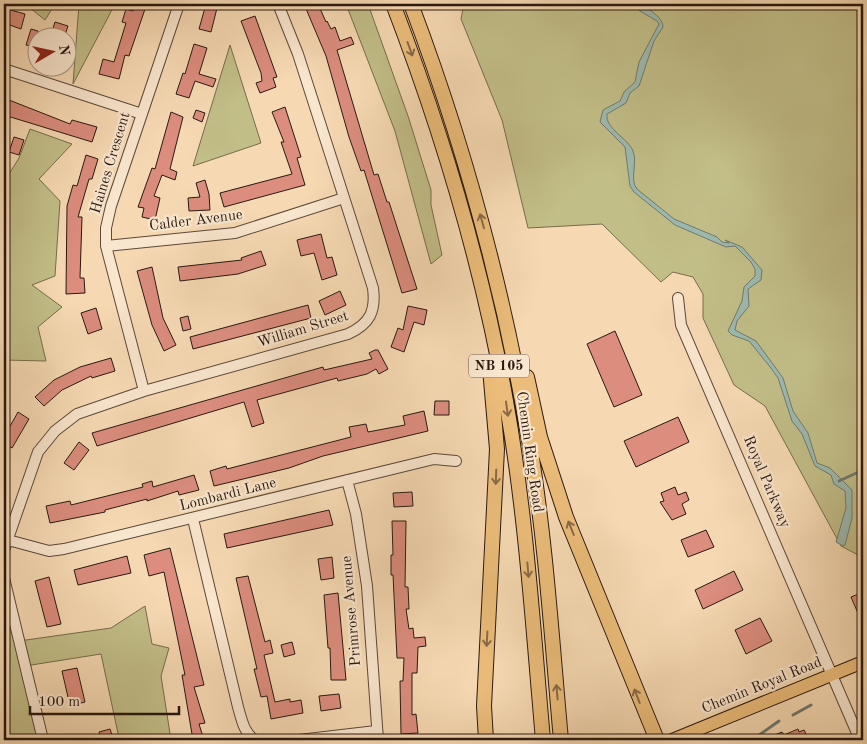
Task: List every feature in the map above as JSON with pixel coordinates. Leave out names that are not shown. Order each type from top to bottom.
[{"type":"highway","name":"Chemin Ring Road","points":[[393,4],[428,101],[450,170],[484,296],[506,402],[525,541],[544,740]]},
{"type":"highway","name":"Chemin Ring Road","points":[[411,4],[456,132],[487,240],[508,324],[530,448],[561,740]]},
{"type":"highway","points":[[450,170],[493,381],[497,429],[484,706],[486,740]]},
{"type":"highway","points":[[487,240],[512,312],[550,469],[566,517],[657,740]]},
{"type":"main road","name":"Chemin Royal Road","points":[[672,740],[863,662]]},
{"type":"street","name":"Haines Crescent","points":[[144,391],[106,246],[106,228],[111,206],[179,4]]},
{"type":"street","name":"William Street","points":[[4,550],[35,459],[48,437],[69,420],[86,410],[144,391],[360,328],[371,316],[374,302],[373,288],[298,54],[278,4]]},
{"type":"street","points":[[4,69],[142,114]]},
{"type":"street","name":"Calder Avenue","points":[[106,246],[235,233],[344,198]]},
{"type":"street","name":"Royal Parkway","points":[[678,298],[681,325],[860,740]]},
{"type":"street","name":"Lombardi Lane","points":[[8,540],[49,551],[64,549],[194,519],[434,459],[456,461]]},
{"type":"street","name":"Primrose Avenue","points":[[346,480],[356,514],[367,586],[377,736]]},
{"type":"street","points":[[194,519],[238,706],[244,725],[251,738],[255,740]]},
{"type":"street","points":[[4,578],[43,740]]},
{"type":"street","points":[[299,740],[377,736]]},
{"type":"shaded area","points":[[25,4],[55,4],[45,20]]},
{"type":"shaded area","points":[[79,4],[115,4],[78,74],[78,28]]},
{"type":"shaded area","points":[[346,4],[368,4],[408,116],[431,190],[431,205],[442,255],[431,264],[395,131]]},
{"type":"shaded area","points":[[464,4],[863,4],[863,554],[860,556],[841,546],[765,406],[734,385],[703,318],[703,294],[693,277],[673,272],[661,282],[602,224],[528,228],[502,120],[461,19]]},
{"type":"shaded area","points":[[633,4],[652,11],[660,19],[663,27],[654,41],[639,86],[630,93],[626,103],[607,114],[607,119],[613,129],[627,142],[633,151],[635,160],[634,181],[637,189],[674,219],[717,237],[722,242],[729,243],[725,240],[742,247],[762,270],[761,280],[748,289],[749,306],[737,321],[735,330],[756,341],[783,378],[793,411],[808,433],[817,463],[830,468],[852,490],[852,518],[845,545],[843,546],[836,542],[846,508],[845,491],[834,484],[831,475],[815,466],[802,434],[792,421],[778,378],[771,368],[749,341],[732,335],[728,331],[742,301],[744,287],[755,276],[755,269],[751,262],[735,246],[726,247],[675,225],[634,192],[630,186],[625,147],[600,122],[603,110],[620,101],[624,92],[635,82],[639,62],[659,24],[635,8]]},
{"type":"shaded area","points":[[230,45],[261,143],[193,166]]},
{"type":"shaded area","points":[[30,129],[72,144],[39,179],[60,201],[55,276],[32,285],[62,307],[38,327],[46,361],[4,360],[4,182],[19,158]]},
{"type":"shaded area","points":[[4,578],[19,641],[111,628],[145,606],[152,644],[169,648],[161,676],[171,740],[119,738],[101,654],[25,666],[43,740],[4,740]]},
{"type":"building","points":[[206,4],[218,4],[211,32],[199,29]]},
{"type":"building","points":[[304,4],[318,4],[331,29],[335,27],[340,41],[351,37],[354,44],[337,50],[374,175],[378,174],[387,202],[389,202],[417,289],[402,293],[364,170],[361,171],[349,137],[326,56]]},
{"type":"building","points":[[135,5],[145,9],[129,56],[125,55],[119,79],[99,74],[103,59],[114,62],[126,23],[122,22],[126,9],[133,11]]},
{"type":"building","points":[[7,9],[25,14],[21,29],[4,23]]},
{"type":"building","points":[[255,16],[277,77],[273,78],[276,87],[260,93],[256,83],[262,81],[261,73],[241,21]]},
{"type":"building","points":[[55,22],[68,26],[67,28],[53,28]]},
{"type":"building","points":[[194,44],[207,48],[199,74],[216,79],[213,87],[195,81],[189,98],[176,94],[183,73],[185,74]]},
{"type":"building","points":[[9,100],[70,124],[72,120],[97,127],[92,142],[4,115]]},
{"type":"building","points":[[285,107],[301,157],[297,158],[305,185],[224,207],[220,193],[292,174],[281,142],[284,142],[272,112]]},
{"type":"building","points":[[196,110],[205,113],[202,122],[193,118]]},
{"type":"building","points":[[171,112],[183,117],[170,169],[177,172],[175,180],[162,175],[154,196],[160,198],[155,220],[142,217],[144,208],[138,207],[152,168],[155,169]]},
{"type":"building","points":[[14,137],[24,140],[19,155],[9,152]]},
{"type":"building","points":[[86,155],[98,159],[92,179],[89,179],[78,217],[82,217],[80,278],[84,278],[85,293],[66,294],[67,206],[73,185],[77,186]]},
{"type":"building","points":[[205,180],[209,194],[210,210],[189,211],[188,198],[200,197],[196,183]]},
{"type":"building","points":[[321,234],[327,258],[332,257],[337,275],[322,280],[314,253],[301,256],[297,240]]},
{"type":"building","points":[[261,251],[266,265],[238,274],[180,281],[178,267],[242,260],[241,258]]},
{"type":"building","points":[[152,267],[163,318],[176,345],[164,351],[152,325],[137,271]]},
{"type":"building","points":[[340,291],[346,305],[325,315],[319,301]]},
{"type":"building","points":[[308,305],[311,318],[193,349],[190,337]]},
{"type":"building","points":[[408,306],[427,310],[424,325],[414,322],[404,352],[391,347],[398,328],[403,330]]},
{"type":"building","points":[[96,308],[102,329],[88,334],[81,313]]},
{"type":"building","points":[[188,316],[191,329],[183,331],[180,318]]},
{"type":"building","points":[[615,331],[642,395],[614,407],[587,344]]},
{"type":"building","points":[[378,350],[388,369],[379,374],[376,369],[367,374],[338,381],[337,378],[257,400],[264,423],[252,427],[244,402],[97,446],[92,433],[323,367],[324,370],[372,359],[369,353]]},
{"type":"building","points":[[111,358],[115,371],[92,378],[91,376],[62,390],[44,406],[35,397],[54,380],[80,367]]},
{"type":"building","points":[[435,401],[449,401],[449,415],[434,415]]},
{"type":"building","points":[[424,411],[428,431],[323,456],[289,468],[214,486],[210,471],[226,466],[227,469],[351,437],[349,427],[366,424],[368,432],[405,425],[403,416]]},
{"type":"building","points":[[18,412],[29,419],[12,448],[4,443],[4,437]]},
{"type":"building","points":[[678,417],[689,442],[636,467],[624,441]]},
{"type":"building","points":[[79,442],[89,450],[74,470],[64,463]]},
{"type":"building","points":[[194,475],[199,490],[179,495],[178,491],[147,501],[147,499],[105,510],[105,512],[50,523],[46,506],[70,501],[71,505],[143,487],[142,484],[152,481],[153,487]]},
{"type":"building","points":[[675,487],[678,495],[686,492],[689,500],[682,504],[686,514],[672,520],[660,502],[664,501],[661,493]]},
{"type":"building","points":[[412,492],[413,506],[394,507],[393,493]]},
{"type":"building","points":[[329,510],[333,525],[227,548],[224,534]]},
{"type":"building","points":[[392,521],[406,521],[405,587],[408,587],[409,609],[406,609],[409,629],[413,628],[414,638],[425,637],[426,646],[418,647],[417,673],[412,673],[412,715],[416,714],[418,733],[401,734],[400,681],[403,681],[404,658],[397,658],[393,575],[391,575],[391,555],[393,555]]},
{"type":"building","points":[[706,530],[714,547],[688,557],[681,540]]},
{"type":"building","points":[[170,548],[204,685],[194,687],[205,723],[199,724],[204,740],[193,740],[182,675],[185,675],[164,572],[149,576],[144,555]]},
{"type":"building","points":[[127,556],[131,573],[78,585],[74,570]]},
{"type":"building","points":[[332,557],[334,578],[321,580],[318,559]]},
{"type":"building","points":[[734,571],[743,590],[703,609],[695,590]]},
{"type":"building","points":[[248,576],[265,642],[270,640],[273,653],[264,655],[275,702],[290,699],[290,702],[301,700],[303,713],[271,719],[267,696],[261,697],[254,669],[257,669],[236,578]]},
{"type":"building","points":[[49,577],[61,624],[47,627],[35,581]]},
{"type":"building","points":[[863,592],[863,625],[851,597]]},
{"type":"building","points":[[338,593],[346,680],[331,680],[330,648],[328,648],[324,595]]},
{"type":"building","points":[[760,618],[772,641],[746,654],[735,630]]},
{"type":"building","points":[[292,642],[295,654],[284,657],[281,645]]},
{"type":"building","points":[[77,668],[85,702],[70,706],[62,671]]},
{"type":"building","points":[[339,694],[341,708],[321,711],[319,696]]},
{"type":"building","points":[[110,729],[113,738],[101,740],[99,732]]},
{"type":"building","points":[[798,729],[799,732],[804,730],[809,740],[762,740],[782,732],[784,735]]},
{"type":"waterway","points":[[839,481],[863,470]]},
{"type":"waterway","points":[[793,715],[811,705]]},
{"type":"waterway","points":[[752,740],[779,721]]}]
